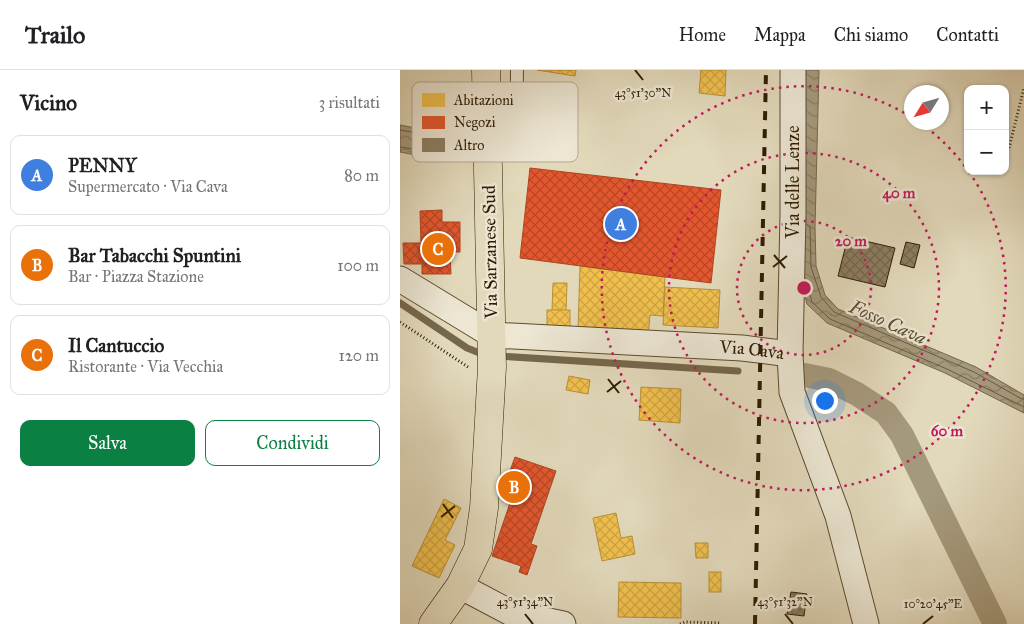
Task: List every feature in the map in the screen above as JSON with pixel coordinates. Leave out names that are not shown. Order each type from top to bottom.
[{"type":"main road","name":"Via Sarzanese Sud","points":[[433,624],[460,586],[478,549],[484,508],[491,355],[487,162]]},
{"type":"street","name":"Via delle Lenze","points":[[790,354],[793,214],[793,70]]},
{"type":"street","points":[[400,279],[491,355]]},
{"type":"street","name":"Via Cava","points":[[491,355],[742,348],[790,354],[792,392],[838,516],[866,624]]},
{"type":"street","points":[[460,586],[511,613],[563,624]]},
{"type":"path","points":[[1009,148],[1024,88]]},
{"type":"path","points":[[400,322],[474,370],[491,355]]},
{"type":"path","points":[[680,624],[685,622],[720,623]]},
{"type":"water","points":[[804,70],[819,70],[815,227],[816,266],[825,295],[838,309],[976,367],[1024,395],[1024,413],[945,373],[827,323],[807,304],[800,278]]},
{"type":"water","points":[[400,125],[412,127],[412,154],[400,152]]},
{"type":"building: Abitazioni","points":[[537,70],[576,70],[575,76]]},
{"type":"building: Abitazioni","points":[[701,70],[726,70],[725,96],[699,93]]},
{"type":"building: Abitazioni","points":[[580,266],[665,277],[663,316],[650,315],[648,338],[578,331]]},
{"type":"building: Abitazioni","points":[[553,283],[567,283],[566,311],[552,310]]},
{"type":"building: Abitazioni","points":[[665,287],[720,290],[718,328],[663,325]]},
{"type":"building: Abitazioni","points":[[547,310],[570,310],[570,330],[547,330]]},
{"type":"building: Abitazioni","points":[[569,376],[590,380],[588,394],[566,390]]},
{"type":"building: Abitazioni","points":[[641,387],[681,389],[680,423],[639,420]]},
{"type":"building: Abitazioni","points":[[444,499],[461,508],[445,540],[455,545],[439,578],[412,566]]},
{"type":"building: Abitazioni","points":[[616,513],[621,538],[632,536],[635,554],[602,561],[593,518]]},
{"type":"building: Abitazioni","points":[[695,543],[708,543],[708,558],[696,558]]},
{"type":"building: Abitazioni","points":[[709,572],[721,572],[721,592],[709,592]]},
{"type":"building: Abitazioni","points":[[619,582],[681,583],[681,618],[618,617]]},
{"type":"building: Negozi","points":[[530,168],[721,190],[711,283],[520,258]]},
{"type":"building: Negozi","points":[[442,210],[442,222],[460,222],[460,252],[450,252],[451,274],[422,274],[422,264],[404,264],[403,243],[421,243],[420,211]]},
{"type":"building: Negozi","points":[[515,457],[556,471],[531,544],[537,546],[527,575],[519,572],[521,566],[492,556],[512,497],[502,493]]},
{"type":"building: Altro","points":[[848,237],[895,248],[885,287],[838,276]]},
{"type":"building: Altro","points":[[906,242],[920,245],[914,268],[900,264]]},
{"type":"building: Altro","points":[[791,592],[807,594],[804,616],[787,614]]},
{"type":"waterway","name":"Fosso Cava","points":[[400,303],[467,348],[487,356]]},
{"type":"waterway","name":"Fosso Cava","points":[[498,356],[738,371]]},
{"type":"waterway","points":[[805,375],[829,380],[857,394],[886,413],[902,435],[995,624]]},
{"type":"railway","points":[[755,624],[766,70]]},
{"type":"place","name":"PENNY","points":[[621,224]]},
{"type":"place","name":"Il Cantuccio","points":[[438,249]]},
{"type":"place","name":"Bar Tabacchi Spuntini","points":[[514,487]]}]
